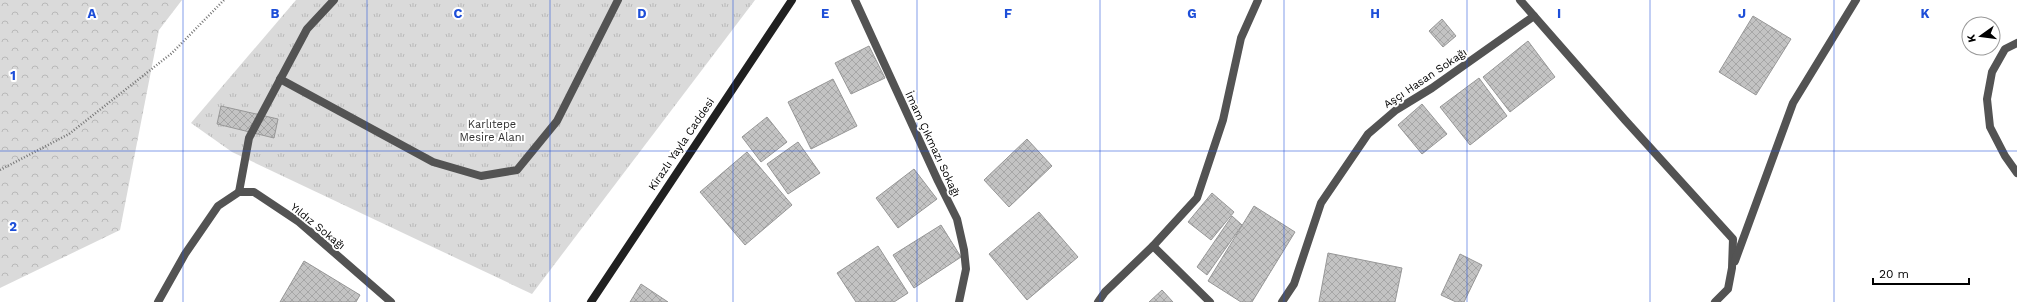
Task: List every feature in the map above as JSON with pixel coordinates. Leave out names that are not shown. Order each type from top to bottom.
[{"type":"main road","name":"Kirazlı Yayla Caddesi","points":[[591,302],[792,0]]},
{"type":"street","points":[[158,302],[185,254],[218,206],[238,192],[249,138],[307,29],[334,0]]},
{"type":"street","points":[[280,79],[433,162],[481,176],[517,170],[557,121],[618,0]]},
{"type":"street","name":"İmam Çıkmazı Sokağı","points":[[855,0],[934,174],[957,219],[964,250],[966,270],[959,302]]},
{"type":"street","points":[[1098,302],[1105,292],[1153,246],[1197,198],[1223,120],[1241,38],[1258,0]]},
{"type":"street","points":[[1520,0],[1733,239],[1732,268],[1728,289],[1715,302]]},
{"type":"street","points":[[1732,268],[1793,103],[1856,0]]},
{"type":"street","name":"Aşçı Hasan Sokağı","points":[[1282,302],[1294,284],[1321,203],[1368,134],[1396,110],[1432,88],[1534,16]]},
{"type":"street","points":[[2017,43],[2005,49],[1992,72],[1987,99],[1990,127],[2005,156],[2017,173]]},
{"type":"street","name":"Yıldız Sokağı","points":[[238,192],[254,192],[299,222],[391,302]]},
{"type":"street","points":[[1153,246],[1210,302]]},
{"type":"path","points":[[0,170],[69,134],[172,53],[224,0]]},
{"type":"green space","points":[[0,0],[182,0],[159,30],[120,230],[0,288]]},
{"type":"green space","name":"Karlıtepe Mesire Alanı","points":[[296,0],[755,0],[532,294],[232,152],[191,123]]},
{"type":"building","points":[[1753,16],[1791,39],[1756,95],[1719,72]]},
{"type":"building","points":[[1442,19],[1456,36],[1443,47],[1429,31]]},
{"type":"building","points":[[1528,41],[1555,77],[1510,112],[1483,77]]},
{"type":"building","points":[[869,46],[885,78],[851,94],[835,63]]},
{"type":"building","points":[[1479,78],[1507,116],[1470,145],[1440,107]]},
{"type":"building","points":[[833,79],[857,126],[811,149],[788,102]]},
{"type":"building","points":[[1422,104],[1447,134],[1422,154],[1398,125]]},
{"type":"building","points":[[221,106],[278,119],[274,138],[217,124]]},
{"type":"building","points":[[767,117],[787,142],[761,162],[742,137]]},
{"type":"building","points":[[1027,139],[1052,166],[1009,207],[984,180]]},
{"type":"building","points":[[798,142],[820,173],[788,194],[767,164]]},
{"type":"building","points":[[747,152],[792,205],[745,245],[700,192]]},
{"type":"building","points":[[914,169],[937,199],[898,228],[876,198]]},
{"type":"building","points":[[1212,193],[1234,212],[1211,240],[1188,222]]},
{"type":"building","points":[[1254,206],[1295,232],[1252,302],[1241,302],[1208,281]]},
{"type":"building","points":[[1039,212],[1078,257],[1027,300],[989,254]]},
{"type":"building","points":[[1232,216],[1242,225],[1207,275],[1197,267]]},
{"type":"building","points":[[941,225],[961,257],[914,288],[893,255]]},
{"type":"building","points":[[878,246],[908,293],[894,302],[856,302],[837,273]]},
{"type":"building","points":[[1328,253],[1402,268],[1395,302],[1319,302]]},
{"type":"building","points":[[1460,254],[1482,265],[1464,302],[1456,302],[1441,295]]},
{"type":"building","points":[[304,261],[360,295],[356,302],[280,302]]},
{"type":"building","points":[[641,284],[668,302],[630,302]]},
{"type":"building","points":[[1162,290],[1173,302],[1149,302]]}]
